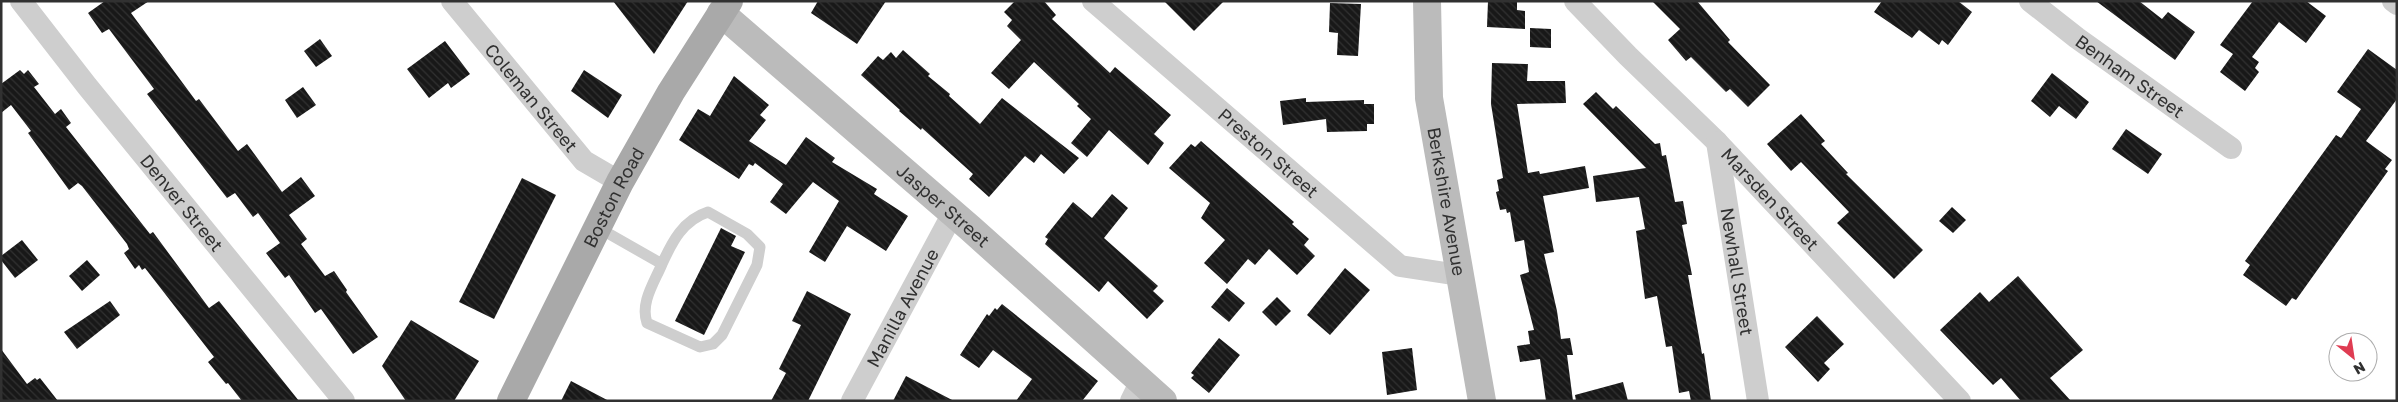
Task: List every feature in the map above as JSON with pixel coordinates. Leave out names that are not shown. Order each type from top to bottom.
[{"type":"main road","name":"Berkshire Avenue","points":[[1427,1],[1429,98],[1482,401]]},
{"type":"main road","name":"Boston Road","points":[[511,401],[620,182],[671,92],[725,7]]},
{"type":"main road","name":"Jasper Street","points":[[725,7],[953,213],[1136,391],[1163,401]]},
{"type":"street","name":"Denver Street","points":[[21,1],[93,94],[344,401]]},
{"type":"street","name":"Coleman Street","points":[[452,1],[584,162],[620,182]]},
{"type":"street","name":"Preston Street","points":[[1093,1],[1400,266],[1459,275]]},
{"type":"street","name":"Marsden Street","points":[[1576,1],[1628,56],[1717,142],[1960,401]]},
{"type":"street","name":"Benham Street","points":[[2030,1],[2077,38],[2231,148]]},
{"type":"street","points":[[2393,1],[2397,4]]},
{"type":"street","name":"Newhall Street","points":[[1717,142],[1758,401]]},
{"type":"street","name":"Manilla Avenue","points":[[852,401],[953,213]]},
{"type":"lane","points":[[708,212],[747,234],[760,247],[757,265],[722,335],[713,344],[700,347],[647,323],[644,313],[646,301],[662,264],[680,231],[695,218],[708,212]]},
{"type":"lane","points":[[597,227],[662,264]]},
{"type":"building","points":[[105,1],[149,1],[131,13],[196,101],[199,99],[238,151],[247,144],[282,192],[301,177],[315,196],[289,215],[307,239],[301,244],[325,276],[334,271],[347,290],[346,292],[378,337],[353,354],[321,309],[315,313],[289,275],[285,278],[266,253],[280,243],[258,213],[253,217],[235,193],[227,198],[147,94],[154,89],[109,29],[102,33],[88,13]]},
{"type":"building","points":[[613,1],[688,1],[654,54]]},
{"type":"building","points":[[818,1],[886,1],[857,44],[811,13]]},
{"type":"building","points":[[1015,1],[1044,1],[1056,15],[1052,19],[1110,73],[1115,67],[1171,115],[1154,134],[1164,143],[1148,165],[1109,130],[1087,157],[1071,143],[1091,119],[1077,106],[1079,104],[1034,62],[1009,89],[991,73],[1021,40],[1007,26],[1012,20],[1004,12]]},
{"type":"building","points":[[1164,1],[1224,1],[1194,31]]},
{"type":"building","points":[[1488,1],[1517,1],[1517,10],[1525,11],[1525,29],[1487,27]]},
{"type":"building","points":[[1652,1],[1697,1],[1730,40],[1728,42],[1770,85],[1748,107],[1730,89],[1726,92],[1691,57],[1686,61],[1668,40],[1680,29]]},
{"type":"building","points":[[1882,1],[1958,1],[1972,12],[1948,45],[1942,40],[1939,45],[1919,30],[1912,38],[1874,12]]},
{"type":"building","points":[[2096,1],[2139,1],[2162,19],[2168,12],[2195,32],[2175,60]]},
{"type":"building","points":[[2253,1],[2306,1],[2326,16],[2306,43],[2279,22],[2252,57],[2259,62],[2255,68],[2259,72],[2245,91],[2220,72],[2233,54],[2220,45]]},
{"type":"building","points":[[1330,3],[1361,4],[1358,56],[1337,55],[1338,33],[1329,32]]},
{"type":"building","points":[[1530,28],[1551,29],[1551,48],[1530,47]]},
{"type":"building","points":[[320,39],[332,56],[316,67],[304,51]]},
{"type":"building","points":[[445,41],[470,74],[451,88],[448,83],[429,98],[407,69]]},
{"type":"building","points":[[2368,49],[2397,70],[2397,99],[2366,141],[2392,160],[2385,169],[2388,171],[2296,300],[2292,298],[2286,306],[2243,275],[2250,265],[2245,261],[2336,135],[2341,138],[2361,109],[2337,92]]},
{"type":"building","points":[[903,50],[980,124],[1002,98],[1079,158],[1064,174],[1041,154],[1034,163],[1025,156],[989,197],[969,179],[973,174],[922,128],[921,130],[899,111],[861,75],[878,56],[883,60],[891,52],[896,58]]},
{"type":"building","points":[[1492,63],[1528,64],[1527,81],[1565,81],[1566,103],[1517,104],[1528,173],[1539,171],[1540,174],[1585,166],[1589,188],[1543,196],[1554,252],[1544,254],[1557,311],[1561,339],[1570,338],[1573,355],[1567,355],[1573,401],[1546,401],[1540,359],[1520,362],[1517,346],[1530,344],[1528,331],[1534,330],[1520,275],[1529,272],[1524,240],[1515,242],[1510,212],[1507,213],[1506,209],[1500,210],[1496,192],[1499,191],[1497,180],[1503,178],[1491,104]]},
{"type":"building","points":[[20,70],[24,74],[28,70],[39,84],[34,87],[55,114],[61,109],[71,123],[66,127],[150,234],[153,232],[209,308],[219,301],[299,401],[242,401],[228,383],[226,384],[208,362],[214,357],[145,268],[142,270],[139,265],[135,269],[124,253],[129,249],[127,244],[82,186],[78,183],[69,190],[28,133],[31,131],[11,105],[1,113],[1,84]]},
{"type":"building","points":[[584,70],[622,95],[608,118],[571,91]]},
{"type":"building","points":[[2052,73],[2089,102],[2076,119],[2059,106],[2050,117],[2031,101]]},
{"type":"building","points":[[734,76],[769,105],[760,115],[766,120],[749,141],[786,165],[806,137],[835,158],[832,162],[877,189],[874,194],[908,216],[886,251],[847,226],[825,262],[809,252],[839,201],[813,182],[786,214],[770,202],[783,184],[755,163],[753,166],[749,164],[739,179],[679,140],[698,109],[710,116]]},
{"type":"building","points":[[303,87],[316,105],[297,118],[285,100]]},
{"type":"building","points":[[1596,92],[1613,109],[1616,106],[1655,144],[1660,143],[1662,156],[1666,155],[1675,202],[1683,201],[1687,224],[1682,225],[1692,275],[1688,275],[1702,354],[1704,353],[1711,401],[1691,401],[1689,391],[1679,393],[1672,346],[1666,347],[1657,296],[1645,299],[1636,231],[1645,229],[1639,197],[1596,202],[1593,176],[1646,168],[1583,104]]},
{"type":"building","points":[[1306,98],[1306,102],[1364,100],[1364,104],[1374,104],[1374,124],[1367,124],[1367,131],[1327,132],[1326,119],[1283,125],[1280,101]]},
{"type":"building","points":[[1801,114],[1825,141],[1821,144],[1848,173],[1846,174],[1923,250],[1894,279],[1837,223],[1849,212],[1801,162],[1791,171],[1767,144]]},
{"type":"building","points":[[2126,129],[2162,154],[2148,174],[2112,149]]},
{"type":"building","points":[[1201,141],[1294,222],[1292,224],[1309,239],[1304,245],[1315,256],[1297,275],[1269,249],[1255,265],[1248,259],[1227,284],[1204,263],[1225,240],[1201,218],[1210,203],[1169,168],[1191,144],[1195,147]]},
{"type":"building","points":[[522,178],[556,195],[494,319],[459,302]]},
{"type":"building","points":[[1112,194],[1128,208],[1104,238],[1158,286],[1153,291],[1164,301],[1147,319],[1108,281],[1099,292],[1045,244],[1048,239],[1045,237],[1073,202],[1092,218]]},
{"type":"building","points":[[1952,207],[1966,220],[1953,233],[1939,221]]},
{"type":"building","points":[[721,228],[736,236],[731,246],[745,252],[704,335],[675,321]]},
{"type":"building","points":[[22,240],[38,260],[15,278],[1,260],[1,256]]},
{"type":"building","points":[[87,260],[100,275],[82,291],[69,276]]},
{"type":"building","points":[[1345,268],[1370,290],[1330,335],[1307,315]]},
{"type":"building","points":[[2018,276],[2083,350],[2050,378],[2071,401],[2021,401],[2001,378],[1993,385],[1940,330],[1980,292],[1989,302]]},
{"type":"building","points":[[1227,288],[1245,303],[1229,322],[1211,307]]},
{"type":"building","points":[[807,291],[851,314],[808,401],[771,401],[786,373],[779,369],[801,325],[792,321]]},
{"type":"building","points":[[1277,297],[1291,311],[1276,326],[1262,312]]},
{"type":"building","points":[[110,301],[120,315],[77,349],[64,332]]},
{"type":"building","points":[[1002,304],[1098,381],[1082,401],[1016,401],[1032,379],[993,350],[979,368],[960,355],[987,314],[989,316],[995,308],[997,310]]},
{"type":"building","points":[[1817,316],[1844,344],[1824,363],[1830,369],[1818,382],[1785,347]]},
{"type":"building","points":[[411,320],[479,361],[454,401],[406,401],[382,366]]},
{"type":"building","points":[[1219,338],[1240,355],[1209,393],[1191,378],[1194,375],[1191,373]]},
{"type":"building","points":[[1412,348],[1417,390],[1387,395],[1382,352]]},
{"type":"building","points":[[1,349],[27,384],[35,378],[37,380],[40,378],[58,401],[1,401]]},
{"type":"building","points":[[906,376],[954,401],[893,401]]},
{"type":"building","points":[[571,381],[609,401],[561,401]]},
{"type":"building","points":[[1623,382],[1628,401],[1576,401],[1575,395]]}]
